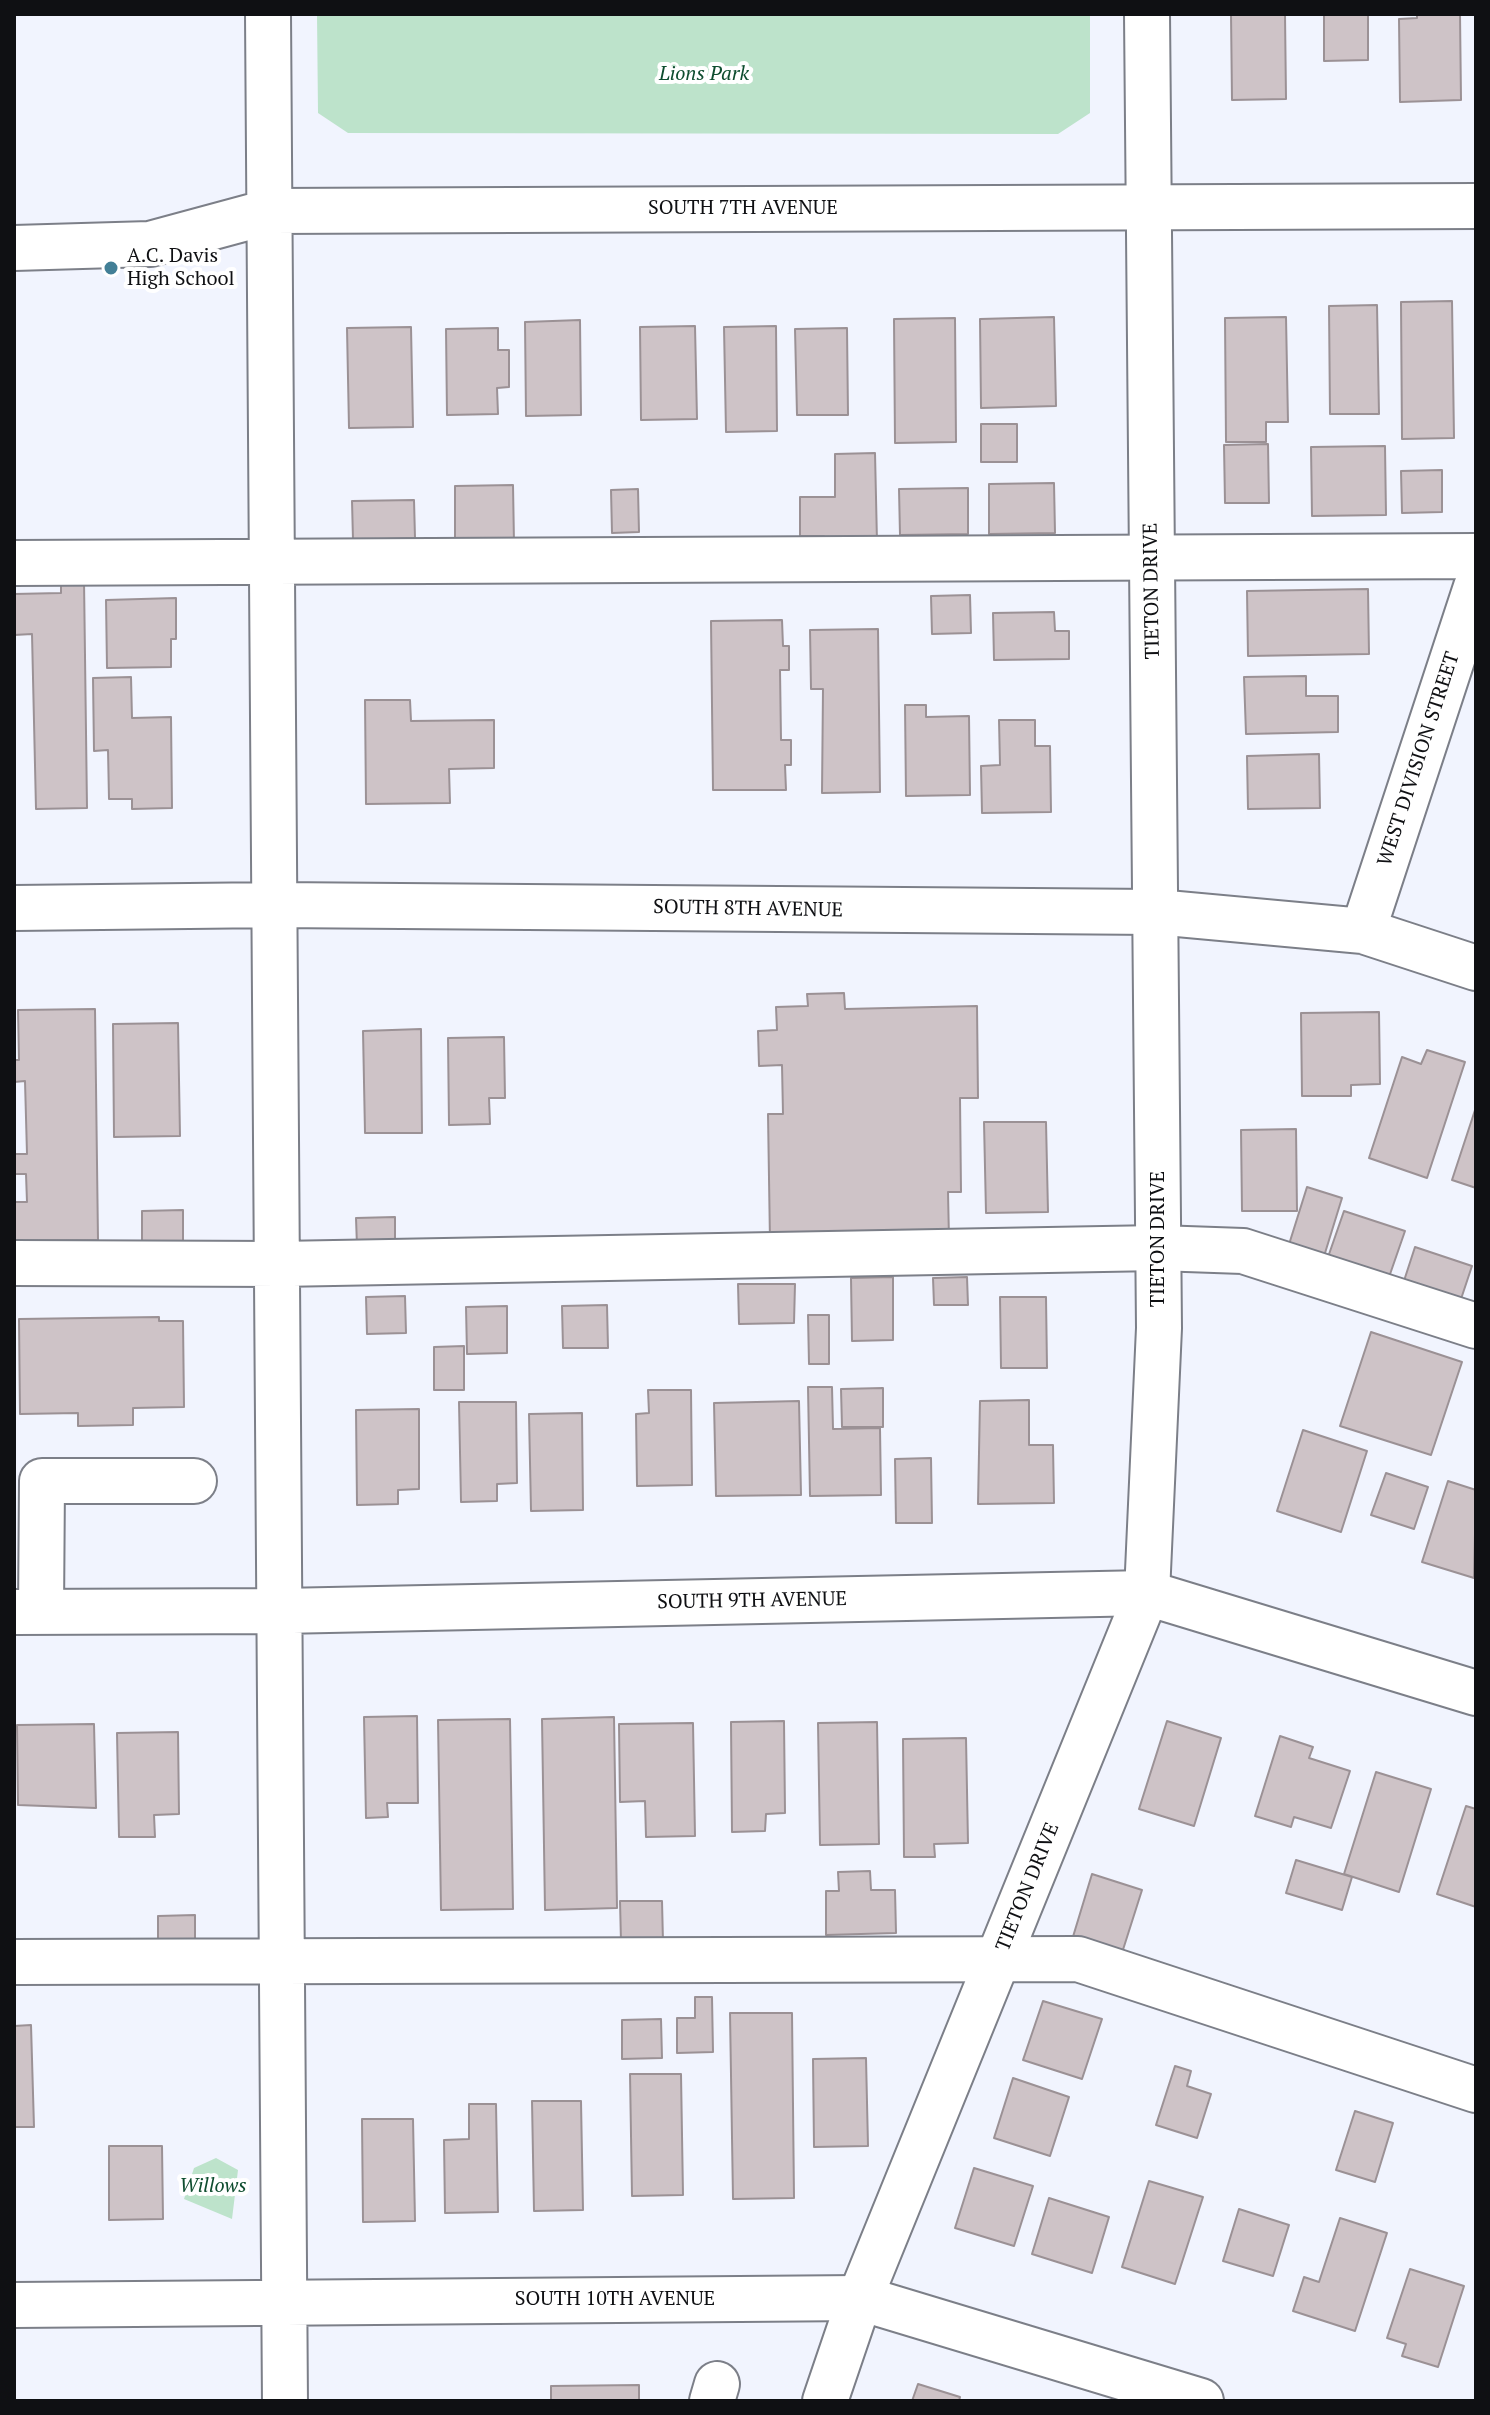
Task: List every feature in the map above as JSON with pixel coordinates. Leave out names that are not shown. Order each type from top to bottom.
[{"type":"street","points":[[268,14],[287,2302],[285,2401]]},
{"type":"street","name":"TIETON DRIVE","points":[[825,2401],[860,2298],[1147,1593],[1159,1328],[1147,14]]},
{"type":"street","name":"SOUTH 7TH AVENUE","points":[[14,248],[150,244],[272,211],[1476,206]]},
{"type":"street","points":[[14,563],[1476,556]]},
{"type":"street","name":"WEST DIVISION STREET","points":[[1363,931],[1475,596]]},
{"type":"street","name":"SOUTH 8TH AVENUE","points":[[14,908],[276,905],[1156,912],[1363,931],[1476,968]]},
{"type":"street","points":[[14,1263],[279,1264],[1158,1248],[1243,1251],[1476,1326]]},
{"type":"street","points":[[28,1612],[42,1481],[194,1481]]},
{"type":"street","name":"SOUTH 9TH AVENUE","points":[[28,1612],[281,1611],[1147,1593],[1476,1693]]},
{"type":"street","points":[[14,1962],[999,1956],[1078,1959],[1476,2090]]},
{"type":"street","name":"SOUTH 10TH AVENUE","points":[[14,2305],[860,2298],[1201,2401]]},
{"type":"green space","name":"Lions Park","points":[[317,14],[1090,14],[1090,113],[1058,134],[348,133],[318,113]]},
{"type":"green space","name":"Willows","points":[[216,2158],[238,2170],[232,2219],[184,2199],[194,2168]]},
{"type":"building","points":[[1231,14],[1285,14],[1286,99],[1232,100]]},
{"type":"building","points":[[1324,14],[1368,14],[1368,60],[1324,61]]},
{"type":"building","points":[[1417,14],[1460,14],[1461,100],[1400,102],[1399,19],[1417,18]]},
{"type":"building","points":[[1452,301],[1454,438],[1402,439],[1401,302]]},
{"type":"building","points":[[1377,305],[1379,414],[1330,414],[1329,306]]},
{"type":"building","points":[[1054,317],[1056,406],[981,408],[980,319]]},
{"type":"building","points":[[1286,317],[1288,422],[1266,422],[1266,442],[1226,442],[1225,318]]},
{"type":"building","points":[[955,318],[956,442],[895,443],[894,319]]},
{"type":"building","points":[[580,320],[581,415],[526,416],[525,322]]},
{"type":"building","points":[[695,326],[697,419],[641,420],[640,327]]},
{"type":"building","points":[[776,326],[777,431],[726,432],[724,327]]},
{"type":"building","points":[[411,327],[413,427],[349,428],[347,328]]},
{"type":"building","points":[[498,328],[498,350],[509,350],[509,387],[497,388],[498,414],[447,415],[446,329]]},
{"type":"building","points":[[847,328],[848,415],[797,415],[795,329]]},
{"type":"building","points":[[981,424],[1017,424],[1017,462],[981,462]]},
{"type":"building","points":[[1268,444],[1269,503],[1225,503],[1224,445]]},
{"type":"building","points":[[1385,446],[1386,515],[1312,516],[1311,447]]},
{"type":"building","points":[[875,453],[877,542],[825,543],[824,536],[800,536],[800,497],[835,497],[835,454]]},
{"type":"building","points":[[1442,470],[1442,512],[1402,513],[1401,471]]},
{"type":"building","points":[[1054,483],[1055,533],[989,534],[989,484]]},
{"type":"building","points":[[513,485],[514,543],[455,544],[455,486]]},
{"type":"building","points":[[968,488],[968,534],[900,535],[899,489]]},
{"type":"building","points":[[638,489],[639,532],[612,533],[611,490]]},
{"type":"building","points":[[414,500],[415,538],[353,540],[352,501]]},
{"type":"building","points":[[61,580],[84,580],[87,808],[36,809],[32,634],[14,635],[14,594],[61,593]]},
{"type":"building","points":[[1368,589],[1369,654],[1248,656],[1247,591]]},
{"type":"building","points":[[970,595],[971,633],[932,634],[931,596]]},
{"type":"building","points":[[176,598],[176,639],[171,639],[171,667],[107,668],[106,600]]},
{"type":"building","points":[[1054,612],[1055,631],[1069,631],[1069,659],[994,660],[993,613]]},
{"type":"building","points":[[782,620],[783,646],[789,646],[789,670],[780,670],[781,740],[791,740],[791,765],[785,765],[786,790],[713,790],[711,621]]},
{"type":"building","points":[[878,629],[880,792],[822,793],[823,689],[811,689],[810,630]]},
{"type":"building","points":[[1306,676],[1306,696],[1338,696],[1338,732],[1246,734],[1244,677]]},
{"type":"building","points":[[131,677],[132,718],[171,717],[172,808],[132,809],[132,799],[109,799],[108,750],[94,751],[93,678]]},
{"type":"building","points":[[365,700],[410,700],[411,721],[494,720],[494,768],[449,769],[450,803],[366,804]]},
{"type":"building","points":[[905,705],[926,705],[926,717],[969,716],[970,795],[906,796]]},
{"type":"building","points":[[999,720],[1035,720],[1035,746],[1050,746],[1051,812],[982,813],[981,766],[1000,765]]},
{"type":"building","points":[[1319,754],[1320,808],[1248,809],[1247,756]]},
{"type":"building","points":[[844,993],[845,1009],[977,1006],[978,1098],[960,1098],[961,1192],[948,1192],[949,1239],[770,1242],[768,1114],[783,1114],[782,1065],[759,1066],[758,1031],[777,1030],[776,1007],[808,1006],[807,994]]},
{"type":"building","points":[[95,1009],[98,1240],[14,1241],[14,1202],[27,1202],[26,1174],[14,1174],[14,1154],[27,1154],[25,1081],[14,1082],[14,1060],[19,1060],[18,1010]]},
{"type":"building","points":[[1379,1012],[1380,1084],[1351,1085],[1351,1096],[1302,1096],[1301,1013]]},
{"type":"building","points":[[178,1023],[180,1136],[114,1137],[113,1024]]},
{"type":"building","points":[[421,1029],[422,1133],[365,1133],[363,1031]]},
{"type":"building","points":[[504,1037],[505,1098],[489,1098],[490,1124],[449,1125],[448,1038]]},
{"type":"building","points":[[1427,1050],[1465,1062],[1427,1178],[1369,1158],[1402,1057],[1421,1064]]},
{"type":"building","points":[[1476,1107],[1476,1188],[1452,1180]]},
{"type":"building","points":[[984,1122],[1046,1122],[1048,1212],[986,1213]]},
{"type":"building","points":[[1296,1129],[1297,1211],[1242,1211],[1241,1130]]},
{"type":"building","points":[[1307,1187],[1342,1198],[1321,1266],[1286,1254]]},
{"type":"building","points":[[183,1210],[183,1246],[142,1246],[142,1211]]},
{"type":"building","points":[[1344,1211],[1405,1231],[1388,1280],[1327,1260]]},
{"type":"building","points":[[395,1217],[395,1245],[357,1246],[356,1218]]},
{"type":"building","points":[[1415,1247],[1472,1266],[1458,1308],[1401,1290]]},
{"type":"building","points":[[893,1277],[893,1340],[852,1341],[851,1278]]},
{"type":"building","points":[[967,1277],[968,1305],[934,1305],[933,1278]]},
{"type":"building","points":[[738,1284],[795,1284],[794,1323],[739,1324]]},
{"type":"building","points":[[405,1296],[406,1333],[367,1334],[366,1297]]},
{"type":"building","points":[[1000,1297],[1046,1297],[1047,1368],[1001,1368]]},
{"type":"building","points":[[607,1305],[608,1348],[563,1348],[562,1306]]},
{"type":"building","points":[[507,1306],[507,1353],[467,1354],[466,1307]]},
{"type":"building","points":[[808,1315],[829,1315],[829,1364],[809,1364]]},
{"type":"building","points":[[159,1317],[159,1321],[183,1321],[184,1407],[133,1408],[133,1425],[78,1426],[78,1413],[20,1414],[19,1319]]},
{"type":"building","points":[[1371,1332],[1462,1362],[1431,1455],[1340,1426]]},
{"type":"building","points":[[464,1346],[464,1390],[434,1390],[434,1347]]},
{"type":"building","points":[[808,1387],[832,1387],[833,1429],[880,1428],[881,1495],[810,1496]]},
{"type":"building","points":[[883,1388],[883,1427],[842,1427],[841,1389]]},
{"type":"building","points":[[648,1390],[691,1390],[692,1485],[637,1486],[636,1414],[649,1413]]},
{"type":"building","points":[[1029,1400],[1029,1445],[1053,1445],[1054,1503],[978,1504],[980,1401]]},
{"type":"building","points":[[799,1401],[801,1495],[716,1496],[714,1403]]},
{"type":"building","points":[[459,1402],[516,1402],[517,1483],[497,1484],[497,1501],[461,1502]]},
{"type":"building","points":[[419,1409],[419,1489],[398,1490],[398,1504],[357,1505],[356,1410]]},
{"type":"building","points":[[582,1413],[583,1510],[531,1511],[529,1414]]},
{"type":"building","points":[[1303,1430],[1367,1451],[1341,1532],[1277,1511]]},
{"type":"building","points":[[931,1458],[932,1523],[896,1523],[895,1459]]},
{"type":"building","points":[[1386,1473],[1428,1487],[1414,1529],[1371,1515]]},
{"type":"building","points":[[1448,1481],[1476,1490],[1474,1578],[1422,1562]]},
{"type":"building","points":[[417,1716],[418,1803],[387,1803],[388,1817],[366,1818],[364,1717]]},
{"type":"building","points":[[614,1717],[617,1908],[545,1910],[542,1719]]},
{"type":"building","points":[[510,1719],[513,1909],[441,1910],[438,1720]]},
{"type":"building","points":[[784,1721],[785,1813],[766,1814],[765,1831],[732,1832],[731,1722]]},
{"type":"building","points":[[1167,1721],[1221,1738],[1194,1826],[1139,1809]]},
{"type":"building","points":[[877,1722],[879,1844],[820,1845],[818,1723]]},
{"type":"building","points":[[693,1723],[695,1836],[646,1837],[645,1801],[620,1802],[619,1724]]},
{"type":"building","points":[[94,1724],[96,1808],[18,1805],[17,1725]]},
{"type":"building","points":[[178,1732],[179,1814],[154,1815],[155,1837],[119,1837],[117,1733]]},
{"type":"building","points":[[1280,1736],[1313,1747],[1309,1758],[1350,1771],[1331,1828],[1294,1817],[1291,1827],[1255,1816]]},
{"type":"building","points":[[966,1738],[968,1843],[934,1844],[935,1857],[904,1857],[903,1739]]},
{"type":"building","points":[[1376,1772],[1431,1789],[1399,1892],[1344,1874]]},
{"type":"building","points":[[1466,1806],[1476,1809],[1476,1907],[1437,1894]]},
{"type":"building","points":[[1296,1860],[1352,1877],[1342,1910],[1286,1893]]},
{"type":"building","points":[[870,1871],[871,1890],[895,1890],[896,1933],[826,1935],[826,1891],[839,1891],[838,1872]]},
{"type":"building","points":[[1092,1874],[1142,1890],[1121,1956],[1072,1940]]},
{"type":"building","points":[[620,1901],[662,1901],[663,1942],[621,1942]]},
{"type":"building","points":[[195,1915],[195,1945],[158,1945],[158,1916]]},
{"type":"building","points":[[695,1997],[712,1997],[713,2052],[677,2053],[677,2018],[695,2018]]},
{"type":"building","points":[[1043,2001],[1102,2019],[1082,2079],[1023,2060]]},
{"type":"building","points":[[730,2013],[792,2013],[794,2198],[733,2199]]},
{"type":"building","points":[[661,2019],[662,2058],[622,2059],[622,2020]]},
{"type":"building","points":[[31,2025],[34,2127],[14,2127],[14,2026]]},
{"type":"building","points":[[866,2058],[868,2146],[814,2147],[813,2059]]},
{"type":"building","points":[[1175,2066],[1191,2071],[1187,2086],[1211,2094],[1197,2138],[1156,2125]]},
{"type":"building","points":[[630,2074],[681,2074],[683,2195],[632,2196]]},
{"type":"building","points":[[1013,2078],[1069,2097],[1050,2156],[994,2138]]},
{"type":"building","points":[[532,2101],[581,2101],[583,2210],[534,2211]]},
{"type":"building","points":[[469,2104],[496,2104],[498,2212],[445,2213],[444,2140],[469,2139]]},
{"type":"building","points":[[1355,2111],[1393,2123],[1375,2182],[1336,2170]]},
{"type":"building","points":[[362,2119],[413,2119],[415,2221],[363,2222]]},
{"type":"building","points":[[109,2146],[162,2146],[163,2219],[109,2220]]},
{"type":"building","points":[[974,2168],[1033,2186],[1014,2246],[955,2228]]},
{"type":"building","points":[[1149,2181],[1203,2197],[1175,2284],[1122,2267]]},
{"type":"building","points":[[1049,2198],[1109,2217],[1092,2273],[1032,2254]]},
{"type":"building","points":[[1239,2209],[1289,2225],[1273,2276],[1223,2261]]},
{"type":"building","points":[[1340,2218],[1387,2233],[1355,2331],[1293,2311],[1304,2277],[1319,2282]]},
{"type":"building","points":[[1410,2269],[1464,2286],[1438,2367],[1402,2356],[1406,2344],[1387,2338]]},
{"type":"building","points":[[918,2384],[960,2397],[959,2401],[912,2401]]},
{"type":"building","points":[[639,2385],[639,2401],[551,2401],[551,2386]]},
{"type":"place","name":"A.C. Davis High School","points":[[111,268]]}]
